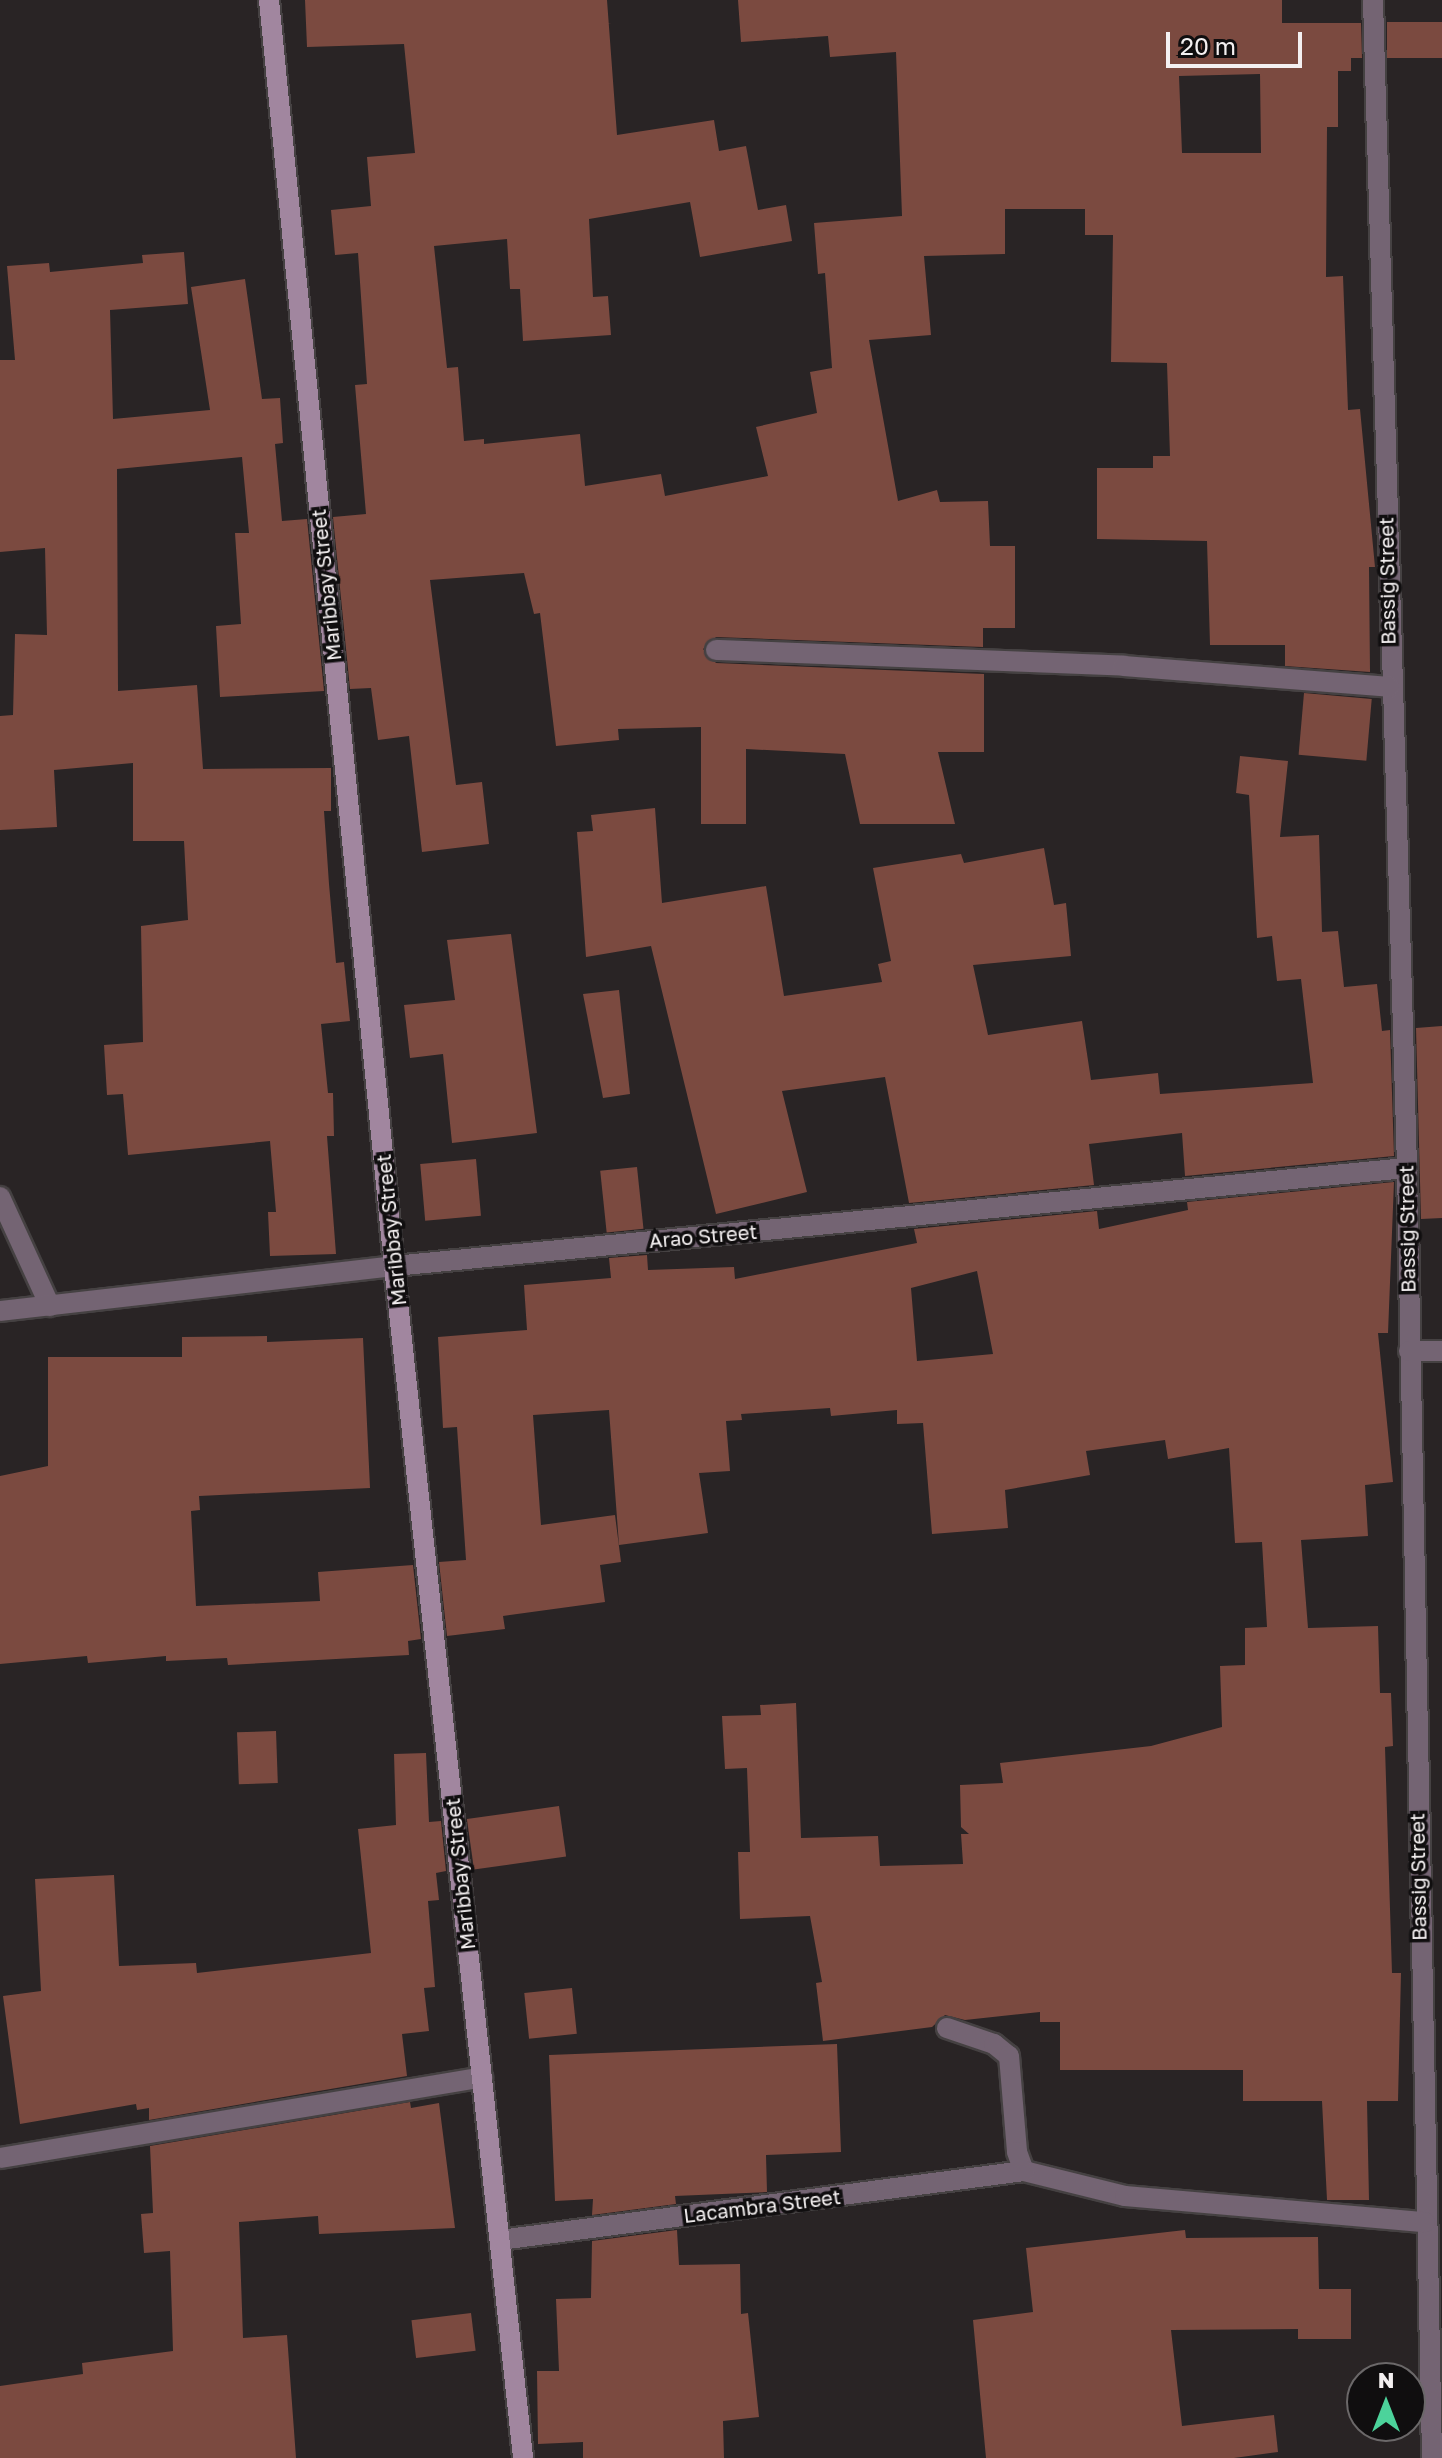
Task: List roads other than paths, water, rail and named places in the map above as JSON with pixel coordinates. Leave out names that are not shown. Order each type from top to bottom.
[{"type":"street","name":"Maribbay Street","points":[[269,0],[394,1266],[523,2458]]},
{"type":"street","name":"Bassig Street","points":[[1373,0],[1389,687],[1407,1168],[1425,2222],[1432,2458]]},
{"type":"street","points":[[716,650],[1124,666],[1389,687]]},
{"type":"street","name":"Arao Street","points":[[0,1311],[394,1266],[1407,1168]]},
{"type":"street","points":[[0,1197],[50,1306]]},
{"type":"street","points":[[1409,1351],[1442,1351]]},
{"type":"street","points":[[947,2028],[994,2044],[1009,2056],[1017,2152],[1024,2171]]},
{"type":"street","points":[[0,2158],[482,2077]]},
{"type":"street","name":"Lacambra Street","points":[[500,2240],[1024,2171],[1125,2196],[1425,2222]]}]
